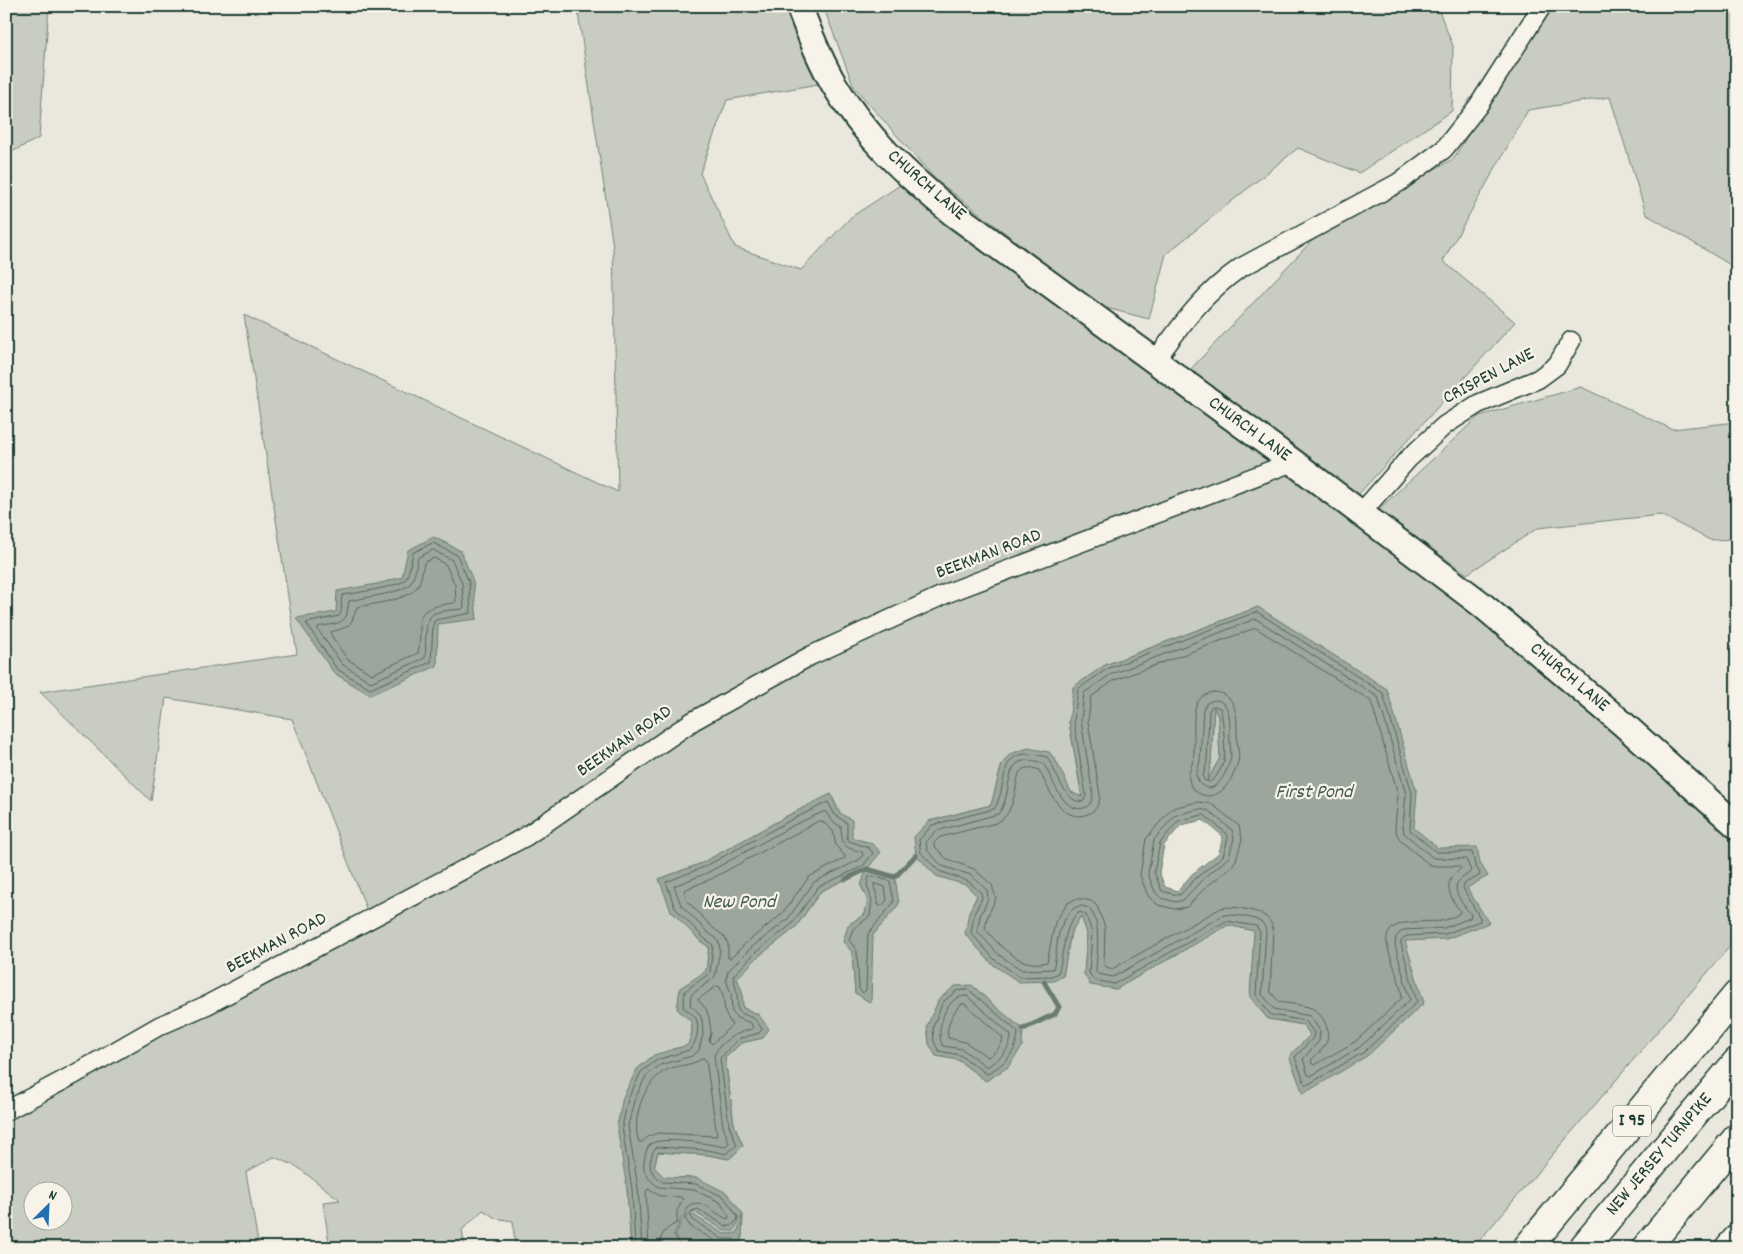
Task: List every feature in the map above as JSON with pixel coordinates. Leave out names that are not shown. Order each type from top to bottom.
[{"type":"highway","name":"I 95","points":[[1527,1248],[1737,995]]},
{"type":"highway","name":"NEW JERSEY TURNPIKE","points":[[1583,1248],[1737,1062]]},
{"type":"highway","points":[[1646,1248],[1737,1138]]},
{"type":"highway","points":[[1729,1248],[1737,1239]]},
{"type":"street","name":"CHURCH LANE","points":[[799,6],[819,56],[835,87],[888,155],[911,178],[954,214],[1293,462],[1481,604],[1622,723],[1737,826]]},
{"type":"street","points":[[1155,361],[1197,305],[1220,282],[1240,268],[1398,183],[1444,149],[1478,106],[1542,6]]},
{"type":"street","name":"CRISPEN LANE","points":[[1361,513],[1408,458],[1446,425],[1478,404],[1538,379],[1557,365],[1571,341]]},
{"type":"street","name":"BEEKMAN ROAD","points":[[6,1111],[159,1026],[207,1005],[525,837],[693,721],[810,656],[950,592],[1293,462]]},
{"type":"shaded area","points":[[6,6],[49,6],[39,138],[6,155]]},
{"type":"shaded area","points":[[577,6],[793,6],[824,83],[727,100],[700,173],[735,247],[801,270],[851,217],[911,178],[1293,462],[1737,826],[1737,938],[1473,1248],[682,1248],[673,1236],[681,1218],[693,1211],[725,1231],[697,1178],[664,1178],[654,1167],[658,1152],[708,1155],[729,1159],[743,1146],[734,1124],[725,1058],[741,1043],[763,1038],[758,1014],[743,1008],[742,992],[737,978],[759,956],[795,928],[821,891],[867,869],[871,843],[852,838],[831,794],[702,863],[659,879],[700,941],[709,947],[706,971],[677,1009],[691,1021],[692,1032],[688,1046],[672,1049],[627,1189],[631,1248],[515,1248],[513,1221],[495,1218],[483,1210],[462,1230],[465,1248],[331,1248],[323,1202],[340,1200],[296,1166],[274,1157],[246,1172],[259,1248],[6,1248],[6,1111],[370,918],[292,719],[166,698],[151,801],[40,692],[297,654],[244,315],[618,492],[613,247]],"holes":[[[1258,607],[1367,1056],[1310,1035],[1304,1025],[1268,1019],[1250,997],[1255,931],[1228,925],[1116,989],[1084,974],[1087,933],[1081,916],[1071,932],[1063,976],[969,912],[977,896],[966,885],[929,821],[991,805],[1002,764],[1041,751],[1049,752],[1056,761],[1071,792],[1082,798],[1069,722],[1105,665]],[[681,728],[525,837],[380,913]],[[861,886],[899,904],[873,935],[855,993],[848,925],[865,914],[868,900]],[[972,985],[991,1003],[986,1081],[958,1060]]]},
{"type":"shaded area","points":[[823,6],[1437,6],[1453,46],[1452,111],[1359,173],[1298,148],[1166,254],[1149,319],[1102,307],[936,180],[854,87]]},
{"type":"shaded area","points":[[1550,6],[1737,6],[1737,269],[1646,214],[1610,97],[1528,110],[1443,261],[1515,322],[1357,496],[1187,373],[1320,232],[1453,159]]},
{"type":"shaded area","points":[[1581,387],[1672,429],[1737,422],[1737,539],[1710,540],[1661,515],[1538,528],[1467,574],[1378,510],[1479,416]]},
{"type":"shaded area","points":[[1214,705],[1218,717],[1220,758],[1206,782],[1211,764]]},
{"type":"water","points":[[434,537],[461,551],[473,581],[477,619],[438,624],[437,666],[370,695],[334,673],[296,618],[336,612],[337,591],[377,584],[402,577],[408,550]]},
{"type":"water","name":"First Pond","points":[[1258,607],[1387,689],[1417,793],[1414,828],[1438,848],[1477,847],[1480,863],[1488,876],[1467,888],[1489,923],[1446,939],[1405,941],[1424,1003],[1367,1056],[1303,1094],[1289,1056],[1310,1035],[1304,1025],[1268,1019],[1250,996],[1254,931],[1228,925],[1116,989],[1090,985],[1084,974],[1087,933],[1081,916],[1071,932],[1063,976],[1054,981],[1019,982],[992,964],[965,934],[969,912],[977,896],[966,885],[936,876],[916,855],[914,837],[929,821],[991,805],[1002,764],[1010,754],[1028,748],[1049,752],[1056,761],[1071,792],[1082,797],[1069,722],[1073,687],[1105,665]],"holes":[[[1214,707],[1218,717],[1220,758],[1207,781],[1211,764]],[[1203,820],[1223,836],[1219,853],[1192,874],[1178,891],[1165,887],[1159,872],[1164,845],[1181,825]]]},
{"type":"water","name":"New Pond","points":[[831,794],[838,812],[852,820],[852,838],[871,843],[881,852],[867,869],[895,877],[899,904],[873,935],[871,1003],[855,993],[852,952],[843,942],[848,925],[865,914],[868,900],[861,886],[866,870],[821,891],[795,928],[759,956],[737,978],[742,992],[743,1008],[758,1014],[769,1029],[763,1038],[741,1043],[725,1058],[734,1124],[743,1146],[729,1159],[708,1155],[658,1152],[654,1167],[664,1177],[697,1178],[727,1193],[743,1214],[734,1231],[725,1231],[693,1211],[681,1218],[674,1236],[682,1248],[631,1248],[627,1189],[617,1126],[623,1097],[637,1069],[654,1055],[688,1045],[692,1032],[691,1021],[677,1009],[680,988],[706,971],[709,947],[700,941],[671,911],[659,879],[702,863]]},
{"type":"water","points":[[972,985],[1023,1029],[1022,1047],[1008,1067],[986,1081],[958,1060],[936,1056],[929,1044],[927,1026],[939,999],[955,986]]},
{"type":"water","points":[[692,1214],[724,1234],[737,1233],[743,1215],[742,1238],[737,1248],[688,1248],[682,1245],[675,1236],[682,1220]]},
{"type":"waterway","points":[[846,879],[867,869],[895,877],[916,855]]},
{"type":"waterway","points":[[1023,1029],[1055,1014],[1059,1007],[1044,982]]}]
